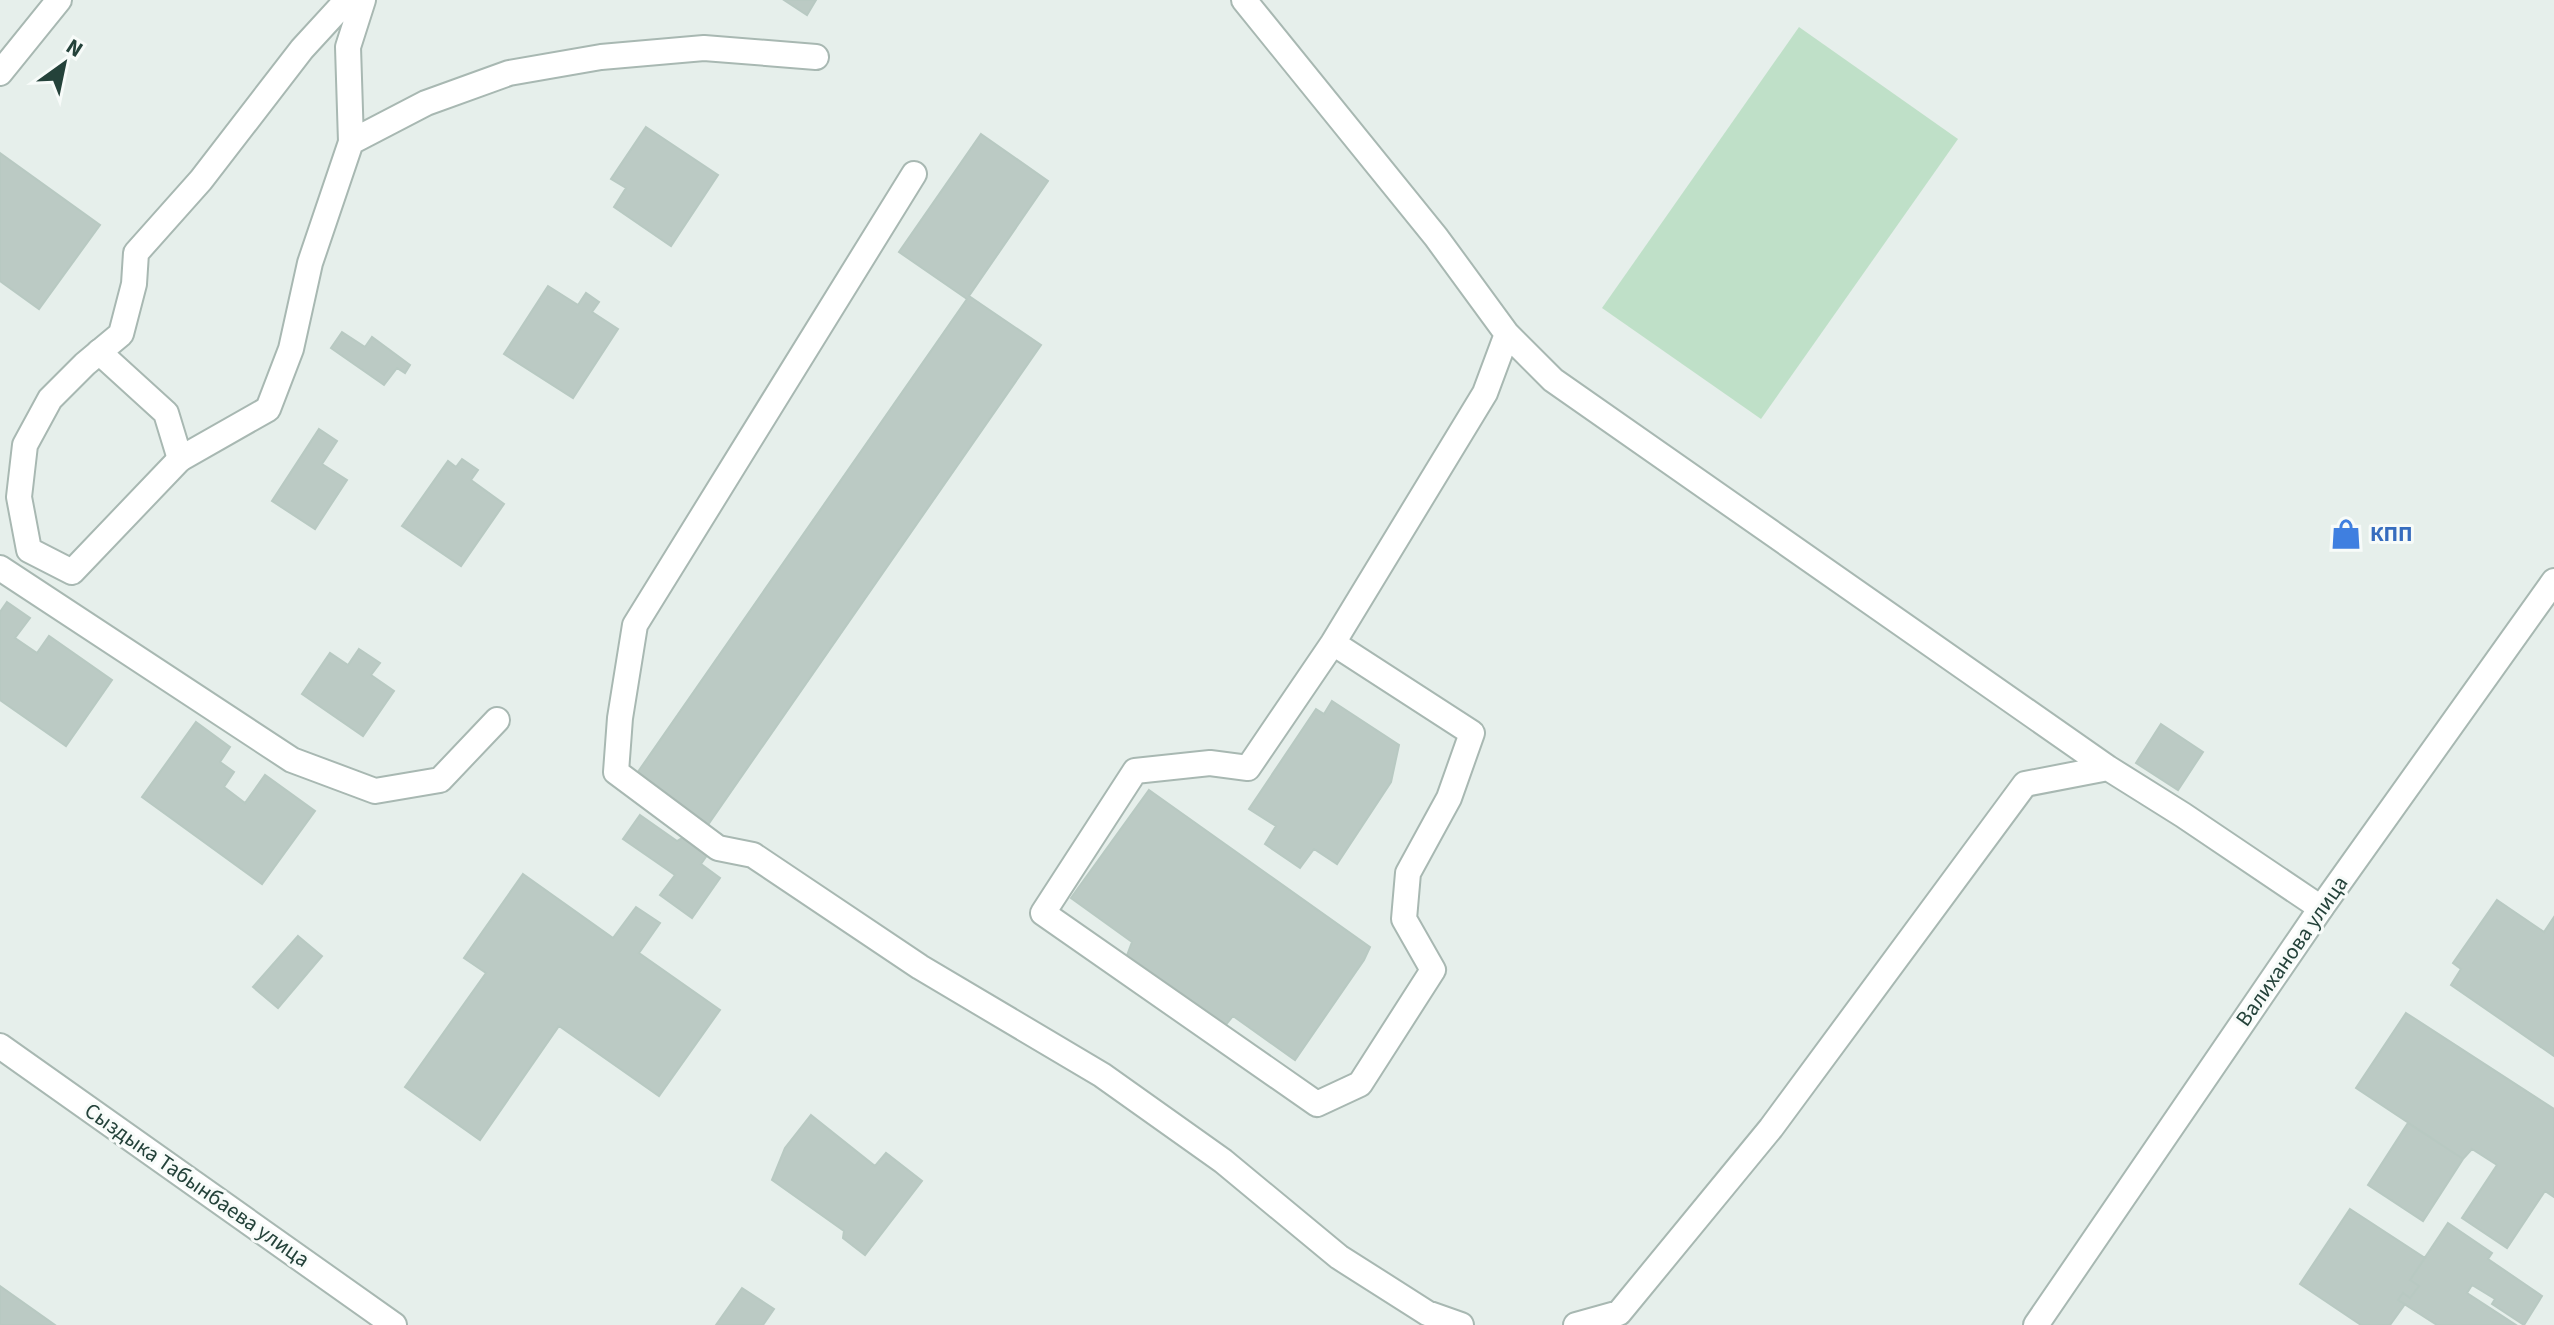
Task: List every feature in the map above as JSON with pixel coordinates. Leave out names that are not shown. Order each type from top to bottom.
[{"type":"street","points":[[0,73],[59,0]]},
{"type":"street","points":[[25,584],[29,550],[19,497],[25,445],[50,399],[121,334],[134,284],[136,253],[201,180],[302,49],[347,0]]},
{"type":"street","points":[[56,605],[72,572],[180,459],[268,409],[291,349],[310,263],[351,142],[348,47],[363,0]]},
{"type":"street","points":[[1244,0],[1436,237],[1507,334],[1553,380],[2108,768],[2321,908]]},
{"type":"street","points":[[351,142],[426,103],[509,73],[601,57],[704,48],[816,57]]},
{"type":"street","points":[[914,174],[635,625],[620,718],[616,772],[718,848],[753,855],[920,967],[1102,1075],[1223,1161],[1339,1257],[1427,1313],[1461,1325]]},
{"type":"street","points":[[1333,643],[1472,733],[1449,798],[1408,873],[1404,919],[1433,970],[1360,1084],[1317,1104],[1043,913],[1135,771],[1210,763],[1248,768],[1333,643],[1485,393],[1507,334]]},
{"type":"street","points":[[99,352],[166,413],[180,459]]},
{"type":"street","points":[[29,550],[72,572]]},
{"type":"street","points":[[0,568],[292,760],[375,791],[440,780],[497,720]]},
{"type":"street","name":"Валиханова улица","points":[[2036,1325],[2321,908],[2554,581]]},
{"type":"street","points":[[1576,1325],[1619,1313],[1771,1128],[2025,784],[2108,768]]},
{"type":"street","name":"Сыздыка Табынбаева улица","points":[[0,1046],[394,1325]]},
{"type":"green space","points":[[1799,27],[1958,139],[1761,419],[1602,308]]},
{"type":"building","points":[[784,0],[816,0],[807,15]]},
{"type":"building","points":[[646,127],[718,175],[671,246],[614,207],[626,188],[611,179]]},
{"type":"building","points":[[981,134],[1048,181],[969,296],[1041,345],[705,829],[633,779],[967,299],[899,252]]},
{"type":"building","points":[[0,153],[100,225],[39,309],[0,281]]},
{"type":"building","points":[[548,286],[578,305],[586,293],[599,302],[592,312],[618,329],[573,398],[504,354]]},
{"type":"building","points":[[342,332],[365,347],[372,337],[410,365],[405,373],[397,368],[384,385],[331,348]]},
{"type":"building","points":[[319,429],[337,441],[322,464],[347,480],[315,529],[272,501]]},
{"type":"building","points":[[462,459],[478,470],[471,480],[504,504],[461,566],[402,526],[448,461],[456,467]]},
{"type":"building","points":[[7,602],[30,618],[15,638],[37,653],[49,636],[112,680],[66,746],[0,700],[0,612]]},
{"type":"building","points":[[359,649],[380,663],[371,675],[394,691],[363,736],[302,694],[330,653],[348,665]]},
{"type":"building","points":[[1332,701],[1399,745],[1391,782],[1337,864],[1314,849],[1300,868],[1265,844],[1276,826],[1249,809],[1316,709],[1324,714]]},
{"type":"building","points":[[196,722],[230,747],[220,762],[234,772],[224,787],[245,803],[265,775],[315,811],[262,884],[142,797]]},
{"type":"building","points":[[2161,724],[2203,752],[2178,790],[2136,763]]},
{"type":"building","points":[[1149,790],[1370,947],[1295,1060],[1233,1016],[1225,1026],[1126,958],[1132,942],[1071,898]]},
{"type":"building","points":[[640,815],[677,841],[687,835],[710,851],[701,864],[720,878],[692,918],[660,895],[675,875],[623,839]]},
{"type":"building","points":[[523,874],[613,938],[636,907],[660,923],[639,953],[720,1010],[659,1096],[559,1026],[480,1140],[405,1087],[486,973],[464,958]]},
{"type":"building","points":[[2497,900],[2544,932],[2554,917],[2554,1056],[2451,985],[2461,969],[2453,963]]},
{"type":"building","points":[[298,936],[322,956],[278,1008],[253,987]]},
{"type":"building","points":[[2406,1013],[2554,1109],[2554,1197],[2545,1191],[2507,1248],[2462,1218],[2497,1165],[2472,1149],[2463,1159],[2356,1088]]},
{"type":"building","points":[[811,1115],[875,1166],[886,1153],[922,1181],[865,1255],[843,1238],[844,1231],[772,1180],[785,1148]]},
{"type":"building","points":[[2408,1123],[2463,1159],[2423,1221],[2368,1185]]},
{"type":"building","points":[[2350,1209],[2425,1258],[2410,1280],[2419,1286],[2410,1298],[2403,1293],[2398,1300],[2405,1304],[2390,1325],[2361,1325],[2300,1284]]},
{"type":"building","points":[[2448,1223],[2492,1253],[2488,1259],[2542,1296],[2524,1325],[2492,1304],[2495,1299],[2472,1285],[2467,1293],[2516,1325],[2437,1325],[2398,1300],[2403,1293],[2410,1298],[2419,1286],[2410,1280]]},
{"type":"building","points":[[0,1286],[55,1325],[0,1325]]},
{"type":"building","points":[[742,1288],[774,1309],[763,1325],[716,1325]]},
{"type":"place","name":"КПП","points":[[2346,534]]}]
